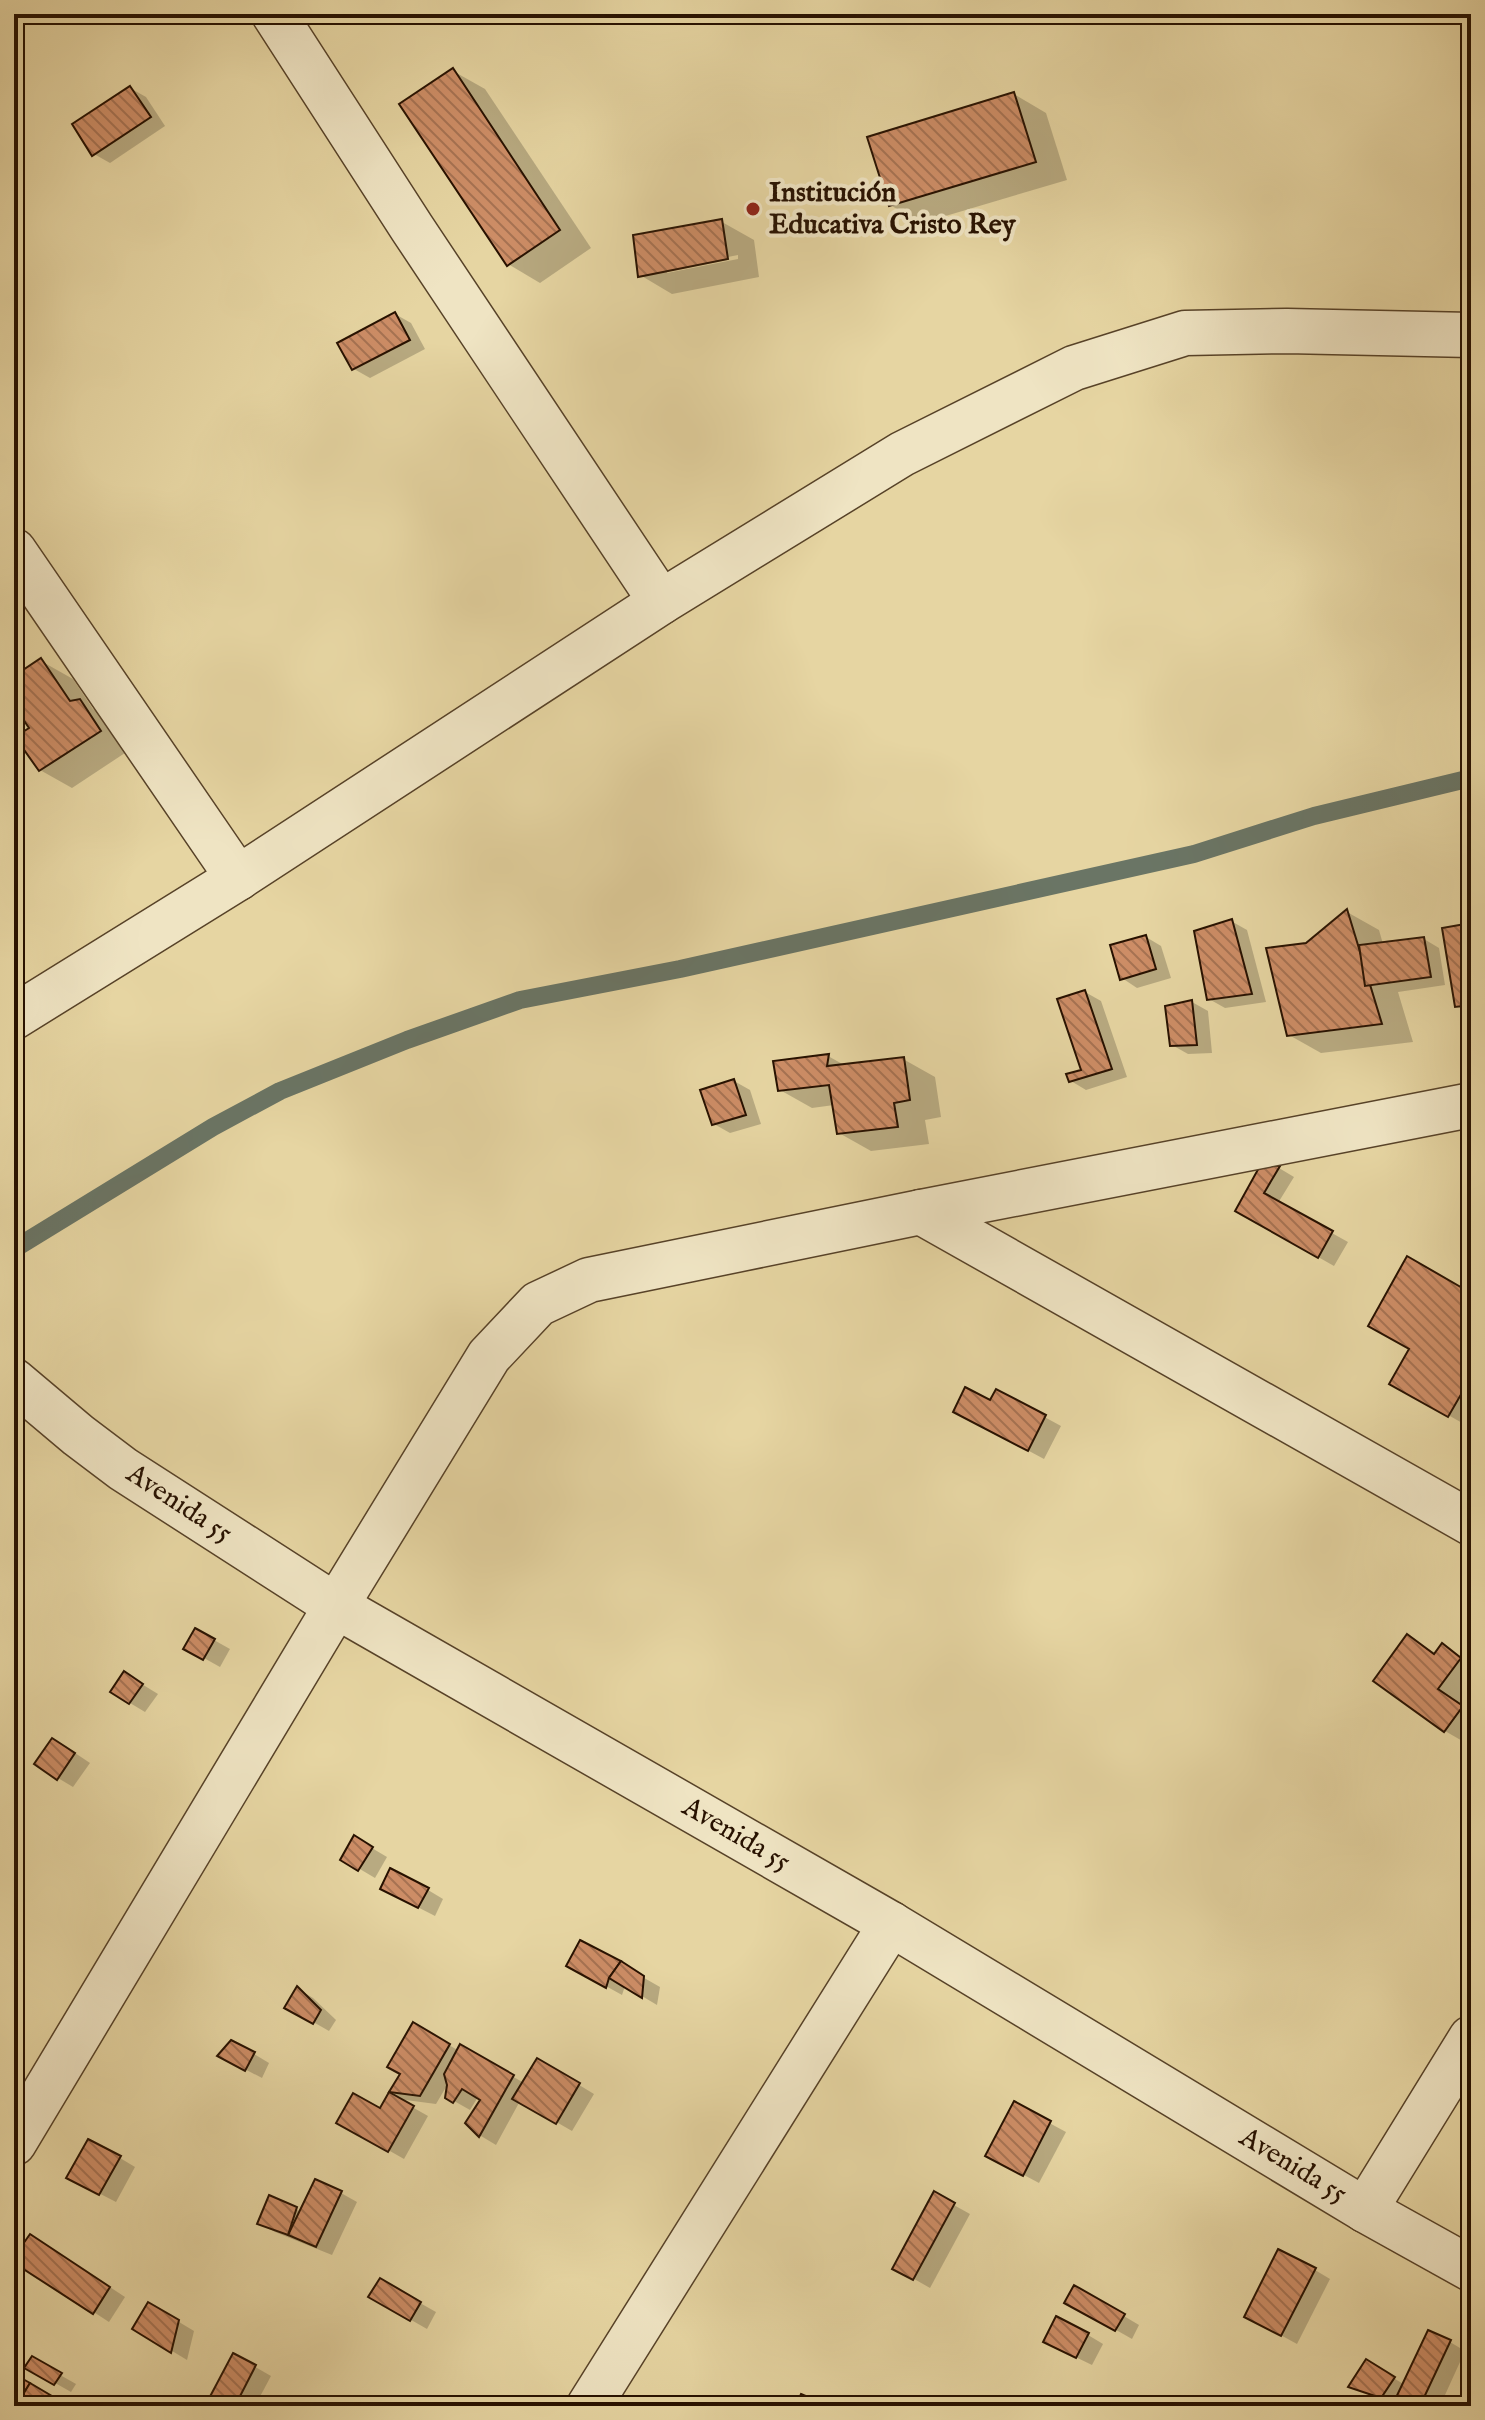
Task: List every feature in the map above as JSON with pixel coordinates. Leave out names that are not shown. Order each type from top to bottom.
[{"type":"street","points":[[274,14],[661,602]]},
{"type":"street","points":[[14,1017],[238,878],[661,602],[902,454],[1074,368],[1185,333],[1287,331],[1471,335]]},
{"type":"street","points":[[14,551],[238,878]]},
{"type":"street","points":[[14,2143],[489,1356],[538,1304],[589,1280],[1471,1105]]},
{"type":"street","points":[[921,1212],[1471,1523]]},
{"type":"street","name":"Avenida 55","points":[[14,1381],[123,1469],[336,1606],[891,1924],[1365,2210],[1471,2269]]},
{"type":"street","points":[[589,2406],[891,1924]]},
{"type":"street","points":[[1365,2210],[1471,2038]]},
{"type":"building","points":[[453,68],[560,230],[507,266],[399,104]]},
{"type":"building","points":[[130,86],[151,117],[92,156],[72,124]]},
{"type":"building","points":[[1014,92],[1036,162],[889,206],[867,137]]},
{"type":"building","points":[[722,219],[728,259],[638,277],[633,235]]},
{"type":"building","points":[[395,312],[410,340],[352,370],[337,343]]},
{"type":"building","points":[[41,658],[70,701],[80,699],[101,731],[39,771],[15,737],[29,728],[14,706],[14,676]]},
{"type":"building","points":[[1347,909],[1382,1024],[1287,1036],[1266,948],[1306,943]]},
{"type":"building","points":[[1232,919],[1252,994],[1207,1000],[1194,931]]},
{"type":"building","points":[[1471,923],[1471,1005],[1455,1007],[1442,928]]},
{"type":"building","points":[[1146,935],[1156,969],[1120,980],[1110,945]]},
{"type":"building","points":[[1424,937],[1431,977],[1365,986],[1359,945]]},
{"type":"building","points":[[1085,990],[1112,1069],[1069,1082],[1066,1074],[1081,1070],[1057,999]]},
{"type":"building","points":[[1192,1000],[1197,1045],[1170,1046],[1165,1006]]},
{"type":"building","points":[[829,1054],[827,1066],[904,1057],[910,1100],[894,1103],[898,1127],[837,1134],[829,1085],[778,1091],[773,1061]]},
{"type":"building","points":[[734,1079],[746,1115],[712,1125],[700,1090]]},
{"type":"building","points":[[1261,1164],[1280,1166],[1264,1193],[1333,1231],[1318,1258],[1235,1211]]},
{"type":"building","points":[[1407,1256],[1471,1293],[1471,1386],[1467,1384],[1448,1417],[1389,1384],[1409,1349],[1368,1326]]},
{"type":"building","points":[[965,1387],[990,1400],[996,1389],[1046,1415],[1028,1451],[953,1412]]},
{"type":"building","points":[[195,1628],[215,1639],[203,1660],[183,1649]]},
{"type":"building","points":[[1407,1634],[1434,1654],[1442,1643],[1461,1658],[1438,1689],[1463,1706],[1444,1732],[1373,1681]]},
{"type":"building","points":[[124,1671],[143,1684],[129,1704],[110,1692]]},
{"type":"building","points":[[52,1738],[75,1753],[57,1780],[34,1764]]},
{"type":"building","points":[[1471,1750],[1471,1766],[1464,1762]]},
{"type":"building","points":[[354,1835],[373,1847],[358,1871],[340,1860]]},
{"type":"building","points":[[390,1868],[429,1888],[418,1908],[380,1889]]},
{"type":"building","points":[[580,1940],[621,1961],[606,1988],[566,1966]]},
{"type":"building","points":[[621,1961],[644,1976],[642,1998],[609,1978]]},
{"type":"building","points":[[297,1986],[321,2010],[313,2024],[284,2008]]},
{"type":"building","points":[[413,2022],[450,2044],[420,2096],[389,2092],[400,2074],[387,2067]]},
{"type":"building","points":[[231,2040],[255,2052],[245,2071],[217,2056]]},
{"type":"building","points":[[460,2044],[514,2075],[479,2137],[465,2123],[480,2100],[462,2089],[453,2103],[445,2098],[447,2085],[444,2074]]},
{"type":"building","points":[[537,2058],[580,2083],[556,2124],[512,2099]]},
{"type":"building","points":[[389,2092],[414,2106],[388,2152],[336,2123],[353,2093],[380,2108]]},
{"type":"building","points":[[1014,2101],[1051,2121],[1023,2176],[985,2156]]},
{"type":"building","points":[[88,2139],[121,2156],[99,2195],[66,2178]]},
{"type":"building","points":[[315,2179],[342,2191],[316,2247],[288,2235]]},
{"type":"building","points":[[934,2191],[955,2203],[913,2280],[892,2269]]},
{"type":"building","points":[[269,2195],[297,2207],[288,2235],[257,2224]]},
{"type":"building","points":[[30,2234],[110,2287],[93,2314],[14,2263],[14,2257]]},
{"type":"building","points":[[1278,2249],[1316,2268],[1281,2336],[1244,2317]]},
{"type":"building","points":[[380,2278],[421,2302],[410,2321],[368,2297]]},
{"type":"building","points":[[1074,2285],[1125,2314],[1115,2331],[1064,2303]]},
{"type":"building","points":[[148,2302],[179,2320],[171,2353],[132,2329]]},
{"type":"building","points":[[1056,2316],[1089,2333],[1076,2358],[1043,2342]]},
{"type":"building","points":[[1428,2330],[1451,2340],[1420,2406],[1392,2406]]},
{"type":"building","points":[[233,2353],[256,2365],[235,2406],[205,2406]]},
{"type":"building","points":[[32,2356],[62,2373],[54,2385],[24,2368]]},
{"type":"building","points":[[1366,2359],[1395,2377],[1381,2398],[1348,2387]]},
{"type":"building","points":[[14,2374],[30,2383],[16,2406],[14,2406]]},
{"type":"building","points":[[30,2383],[67,2405],[16,2406]]},
{"type":"building","points":[[801,2394],[829,2406],[796,2406]]},
{"type":"waterway","points":[[14,1249],[213,1127],[280,1091],[407,1040],[520,1000],[680,969],[1194,854],[1314,816],[1471,778]]},
{"type":"place","name":"Institución Educativa Cristo Rey","points":[[753,209]]}]
